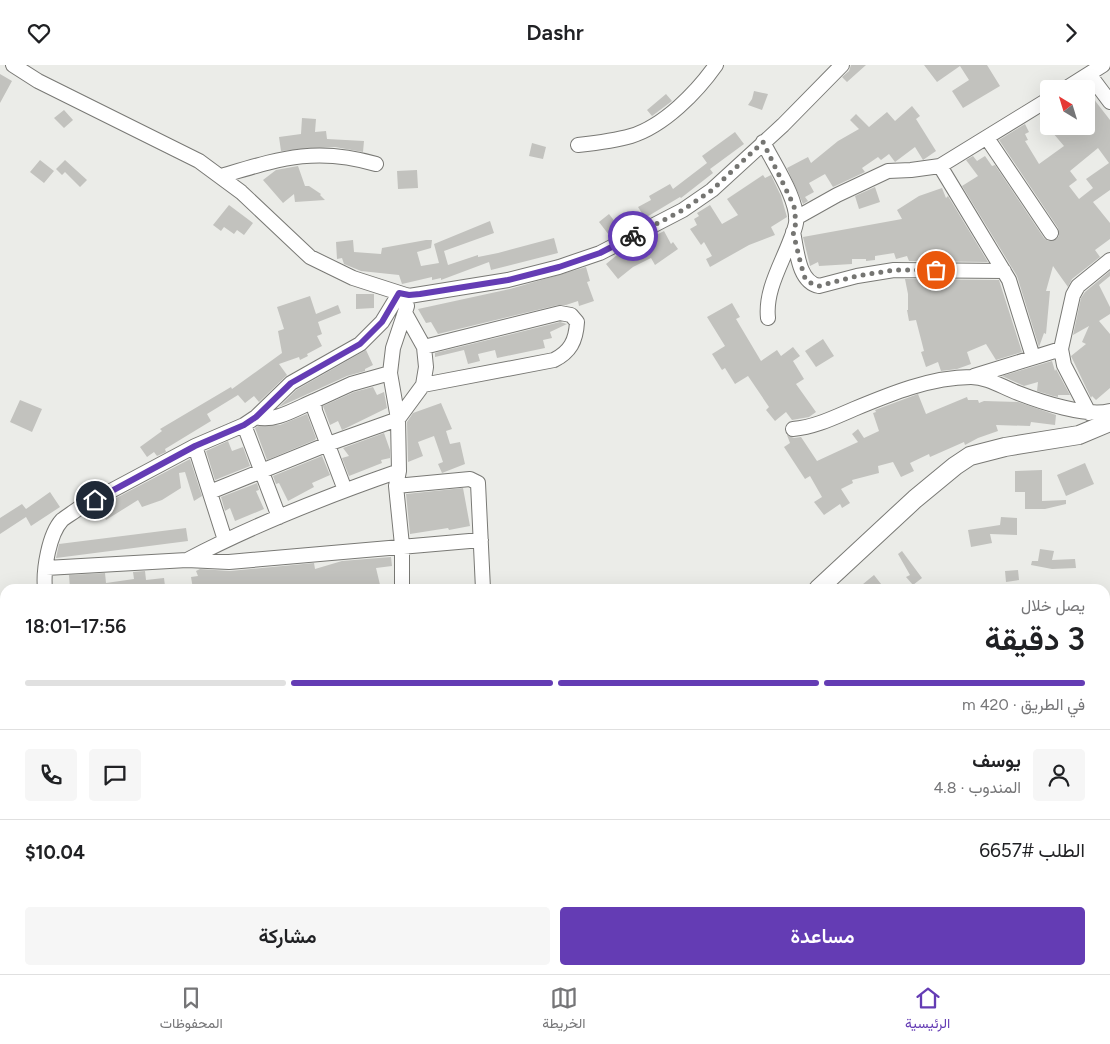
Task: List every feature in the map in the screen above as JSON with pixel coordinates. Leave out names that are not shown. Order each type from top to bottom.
[{"type":"main road","points":[[823,584],[944,474],[970,456],[998,449],[1079,435],[1110,421]]},
{"type":"street","points":[[13,65],[38,81],[176,148],[221,176],[241,192],[310,257],[353,277],[404,295],[508,280],[600,253],[683,210],[712,190],[842,65]]},
{"type":"street","points":[[578,145],[632,136],[651,127],[700,87],[716,65]]},
{"type":"street","points":[[1080,80],[1104,65]]},
{"type":"street","points":[[1089,74],[1110,103]]},
{"type":"street","points":[[796,218],[837,195],[888,171],[940,166],[1040,105]]},
{"type":"street","points":[[987,138],[1051,233]]},
{"type":"street","points":[[763,142],[787,189],[794,206],[796,218],[793,232],[772,288],[768,303],[768,318]]},
{"type":"street","points":[[221,176],[274,161],[304,155],[355,158],[376,164]]},
{"type":"street","points":[[940,166],[1004,271],[1012,289],[1033,357]]},
{"type":"street","points":[[793,232],[805,278],[813,285],[819,286],[857,276],[894,270],[1004,271]]},
{"type":"street","points":[[1090,413],[1064,365],[1061,349],[1069,309],[1075,291],[1078,286],[1110,260]]},
{"type":"street","points":[[402,584],[402,545],[396,486],[399,471],[398,419],[390,373],[392,348],[405,313],[404,295]]},
{"type":"street","points":[[250,421],[291,383],[360,344],[382,322],[404,295]]},
{"type":"street","points":[[210,492],[328,444],[398,419],[423,385],[426,367],[424,347],[405,313]]},
{"type":"street","points":[[423,385],[554,360],[568,352],[575,337],[577,323],[572,315],[560,313],[424,347]]},
{"type":"street","points":[[792,429],[821,424],[889,395],[942,380],[972,377],[1061,349]]},
{"type":"street","points":[[45,584],[48,551],[54,534],[62,521],[79,509],[195,446],[250,421],[275,417],[351,384],[390,373]]},
{"type":"street","points":[[972,377],[988,380],[1018,393],[1090,413],[1110,411]]},
{"type":"street","points":[[314,401],[315,411],[346,490]]},
{"type":"street","points":[[250,421],[262,471],[279,517]]},
{"type":"street","points":[[195,446],[225,540]]},
{"type":"street","points":[[187,560],[225,540],[279,517],[399,471]]},
{"type":"street","points":[[396,486],[474,479],[478,483],[483,584]]},
{"type":"street","points":[[46,568],[187,560],[229,562],[402,545],[481,540]]},
{"type":"building","points":[[851,65],[866,65],[847,82],[842,77],[849,71]]},
{"type":"building","points":[[924,65],[987,65],[1000,86],[963,108],[952,91],[969,80],[960,66],[937,82]]},
{"type":"building","points":[[0,74],[12,81],[0,103]]},
{"type":"building","points":[[754,91],[768,94],[762,110],[748,105]]},
{"type":"building","points":[[666,94],[672,101],[652,116],[647,110]]},
{"type":"building","points":[[1095,100],[1110,120],[1110,190],[1093,202],[1110,223],[1110,239],[1095,250],[1100,257],[1072,279],[1068,287],[1053,266],[1046,291],[1050,291],[1046,334],[1044,333],[1039,347],[1017,276],[962,186],[978,176],[966,160],[973,156],[977,161],[985,156],[992,166],[995,165],[1044,238],[1048,241],[1055,240],[1059,236],[1058,228],[999,140],[1025,124],[1029,132],[1025,134],[1028,140],[1025,141],[1039,164],[1064,146],[1055,135],[1095,135]],"holes":[[[1098,148],[1109,163],[1086,179],[1093,188],[1079,199],[1069,186],[1077,180],[1070,171]]]},
{"type":"building","points":[[912,106],[920,116],[916,119],[936,151],[923,160],[915,147],[895,162],[889,154],[881,160],[878,157],[862,168],[865,172],[833,187],[825,174],[809,183],[814,192],[805,197],[808,201],[803,204],[787,168],[808,157],[811,163],[838,141],[859,129],[850,120],[856,114],[869,127],[887,112],[895,121]]},
{"type":"building","points":[[64,110],[73,120],[64,128],[54,118]]},
{"type":"building","points":[[302,118],[316,119],[315,132],[326,131],[327,139],[364,141],[363,152],[335,147],[281,151],[279,137],[301,134]]},
{"type":"building","points":[[735,132],[744,144],[710,169],[713,173],[681,198],[645,218],[638,207],[651,200],[649,196],[670,184],[673,189],[707,163],[702,156]]},
{"type":"building","points":[[532,143],[546,147],[543,159],[529,156]]},
{"type":"building","points":[[40,160],[54,171],[44,183],[30,172]]},
{"type":"building","points":[[65,160],[87,180],[80,187],[65,172],[62,175],[56,169]]},
{"type":"building","points":[[298,166],[305,186],[309,186],[321,194],[325,200],[295,202],[294,194],[283,203],[263,180],[276,170]]},
{"type":"building","points":[[417,170],[418,188],[398,189],[397,171]]},
{"type":"building","points":[[763,175],[765,178],[771,175],[781,196],[787,217],[771,227],[775,235],[749,245],[710,267],[706,259],[712,256],[704,242],[701,245],[690,229],[697,225],[694,219],[699,216],[697,213],[710,205],[722,224],[738,215],[727,199]]},
{"type":"building","points":[[875,187],[880,202],[859,209],[855,196]]},
{"type":"building","points":[[942,188],[946,198],[948,196],[988,262],[909,261],[907,256],[896,259],[894,253],[875,256],[875,260],[852,259],[852,264],[819,266],[818,262],[810,266],[803,237],[902,219],[897,210],[919,196]]},
{"type":"building","points":[[229,205],[253,223],[244,235],[237,230],[234,234],[224,227],[221,231],[213,225]]},
{"type":"building","points":[[609,214],[619,227],[609,235],[599,222]]},
{"type":"building","points":[[490,221],[494,233],[444,251],[448,265],[478,255],[478,257],[498,253],[554,238],[558,253],[491,270],[489,262],[441,280],[441,278],[432,280],[432,277],[402,284],[399,275],[361,271],[344,264],[342,258],[337,259],[336,242],[353,240],[354,252],[381,254],[382,248],[432,240],[431,248],[417,252],[421,266],[439,263],[434,244]]},
{"type":"building","points":[[664,231],[671,244],[673,242],[678,249],[655,265],[651,258],[633,267],[618,279],[606,264],[617,255]]},
{"type":"building","points":[[586,267],[590,281],[587,282],[594,301],[579,306],[578,301],[438,334],[431,322],[426,323],[418,309],[510,289]]},
{"type":"building","points":[[1110,271],[1110,276],[1099,285],[1110,307],[1110,314],[1099,321],[1110,334],[1110,388],[1096,400],[1092,396],[1091,398],[1071,356],[1086,344],[1082,342],[1089,326],[1073,335],[1081,298],[1085,292]]},
{"type":"building","points":[[905,279],[999,280],[1022,352],[996,360],[986,344],[967,352],[971,364],[957,369],[941,371],[938,362],[926,367],[921,352],[924,351],[916,320],[909,321],[907,310],[908,294]]},
{"type":"building","points":[[356,294],[374,294],[374,308],[356,309]]},
{"type":"building","points":[[310,296],[316,314],[338,305],[341,313],[318,322],[322,334],[317,336],[322,346],[300,360],[299,357],[279,364],[287,375],[259,402],[254,396],[245,403],[238,395],[207,414],[211,421],[165,449],[166,452],[157,456],[154,452],[147,457],[140,447],[162,431],[160,429],[231,387],[232,389],[282,353],[278,331],[284,329],[277,307]]},
{"type":"building","points":[[732,303],[740,317],[736,319],[761,361],[777,350],[781,356],[793,347],[800,356],[793,361],[804,379],[796,384],[816,412],[809,417],[792,420],[786,412],[775,421],[766,410],[769,407],[748,376],[735,384],[725,368],[722,370],[712,354],[725,346],[707,317]]},
{"type":"building","points":[[560,322],[567,324],[550,332],[552,338],[543,340],[545,348],[497,358],[495,350],[478,354],[480,361],[468,364],[464,350],[435,357],[435,353]]},
{"type":"building","points":[[823,339],[834,356],[816,367],[805,351]]},
{"type":"building","points":[[366,350],[373,365],[365,369],[365,371],[347,376],[279,407],[296,390]]},
{"type":"building","points":[[1052,361],[1055,371],[1056,369],[1070,395],[1053,396],[1037,391],[1038,382],[1024,386],[1002,376]]},
{"type":"building","points":[[373,387],[377,395],[384,392],[387,408],[342,430],[338,421],[330,425],[323,406],[354,392]]},
{"type":"building","points":[[918,394],[926,414],[967,397],[968,400],[978,400],[979,403],[984,401],[1018,402],[1056,415],[1055,425],[1031,422],[1030,426],[996,425],[998,431],[965,445],[964,442],[930,457],[929,454],[910,463],[914,471],[901,477],[893,462],[878,466],[879,473],[852,480],[853,483],[841,489],[850,503],[842,508],[840,504],[824,515],[814,502],[822,497],[810,476],[805,479],[784,447],[790,443],[787,435],[794,438],[801,437],[817,461],[858,442],[852,434],[858,429],[864,438],[879,431],[873,413],[876,412],[875,410]]},
{"type":"building","points":[[20,400],[42,409],[32,432],[10,422]]},
{"type":"building","points":[[441,403],[452,429],[446,431],[450,444],[460,442],[465,464],[442,473],[438,464],[443,462],[434,436],[418,442],[423,456],[408,462],[407,422],[413,413]]},
{"type":"building","points":[[307,414],[316,438],[315,440],[267,460],[255,428],[258,426],[280,425]]},
{"type":"building","points":[[384,433],[390,450],[390,458],[381,460],[382,463],[349,476],[342,458],[349,456],[343,448]]},
{"type":"building","points":[[228,441],[232,451],[243,447],[250,466],[215,480],[206,451]]},
{"type":"building","points":[[322,456],[330,475],[312,483],[314,487],[288,501],[279,483],[276,484],[273,476]]},
{"type":"building","points":[[190,459],[202,496],[194,501],[185,472],[179,473],[181,488],[162,500],[142,507],[138,500],[106,520],[101,506]]},
{"type":"building","points":[[1085,463],[1094,484],[1066,496],[1057,475]]},
{"type":"building","points":[[1042,470],[1042,501],[1066,500],[1066,504],[1045,509],[1025,509],[1025,492],[1015,492],[1015,471]]},
{"type":"building","points":[[257,483],[259,490],[256,491],[264,509],[235,521],[230,508],[225,511],[221,497]]},
{"type":"building","points":[[463,488],[470,526],[410,534],[406,494]]},
{"type":"building","points":[[50,492],[60,507],[31,526],[26,517],[0,534],[0,518],[22,504],[26,509]]},
{"type":"building","points":[[1001,517],[1017,518],[1017,535],[990,534],[992,543],[971,547],[968,530],[1000,525]]},
{"type":"building","points":[[186,528],[188,541],[56,558],[59,544]]},
{"type":"building","points":[[1040,549],[1054,551],[1052,560],[1075,559],[1076,568],[1052,569],[1031,565],[1032,561],[1038,561]]},
{"type":"building","points":[[902,551],[922,578],[914,584],[906,577],[910,575],[898,554]]},
{"type":"building","points":[[391,557],[392,566],[376,568],[380,584],[192,584],[191,577],[198,576],[196,571],[200,569],[230,571],[314,563],[315,569],[342,561]]},
{"type":"building","points":[[1018,570],[1019,580],[1006,582],[1005,571]]},
{"type":"building","points":[[145,571],[146,580],[164,578],[165,584],[70,584],[69,575],[105,573],[106,583],[134,579],[133,572]]},
{"type":"building","points":[[874,575],[881,584],[863,584]]},
{"type":"way so far","points":[[633,236],[683,210],[712,190],[763,142],[794,206],[796,223],[793,232],[801,265],[808,282],[819,286],[857,276],[894,270],[936,270]]},
{"type":"route","points":[[95,500],[195,446],[244,425],[256,417],[291,383],[360,344],[382,322],[399,293],[409,295],[420,294],[508,280],[559,267],[600,253],[633,236]]}]
